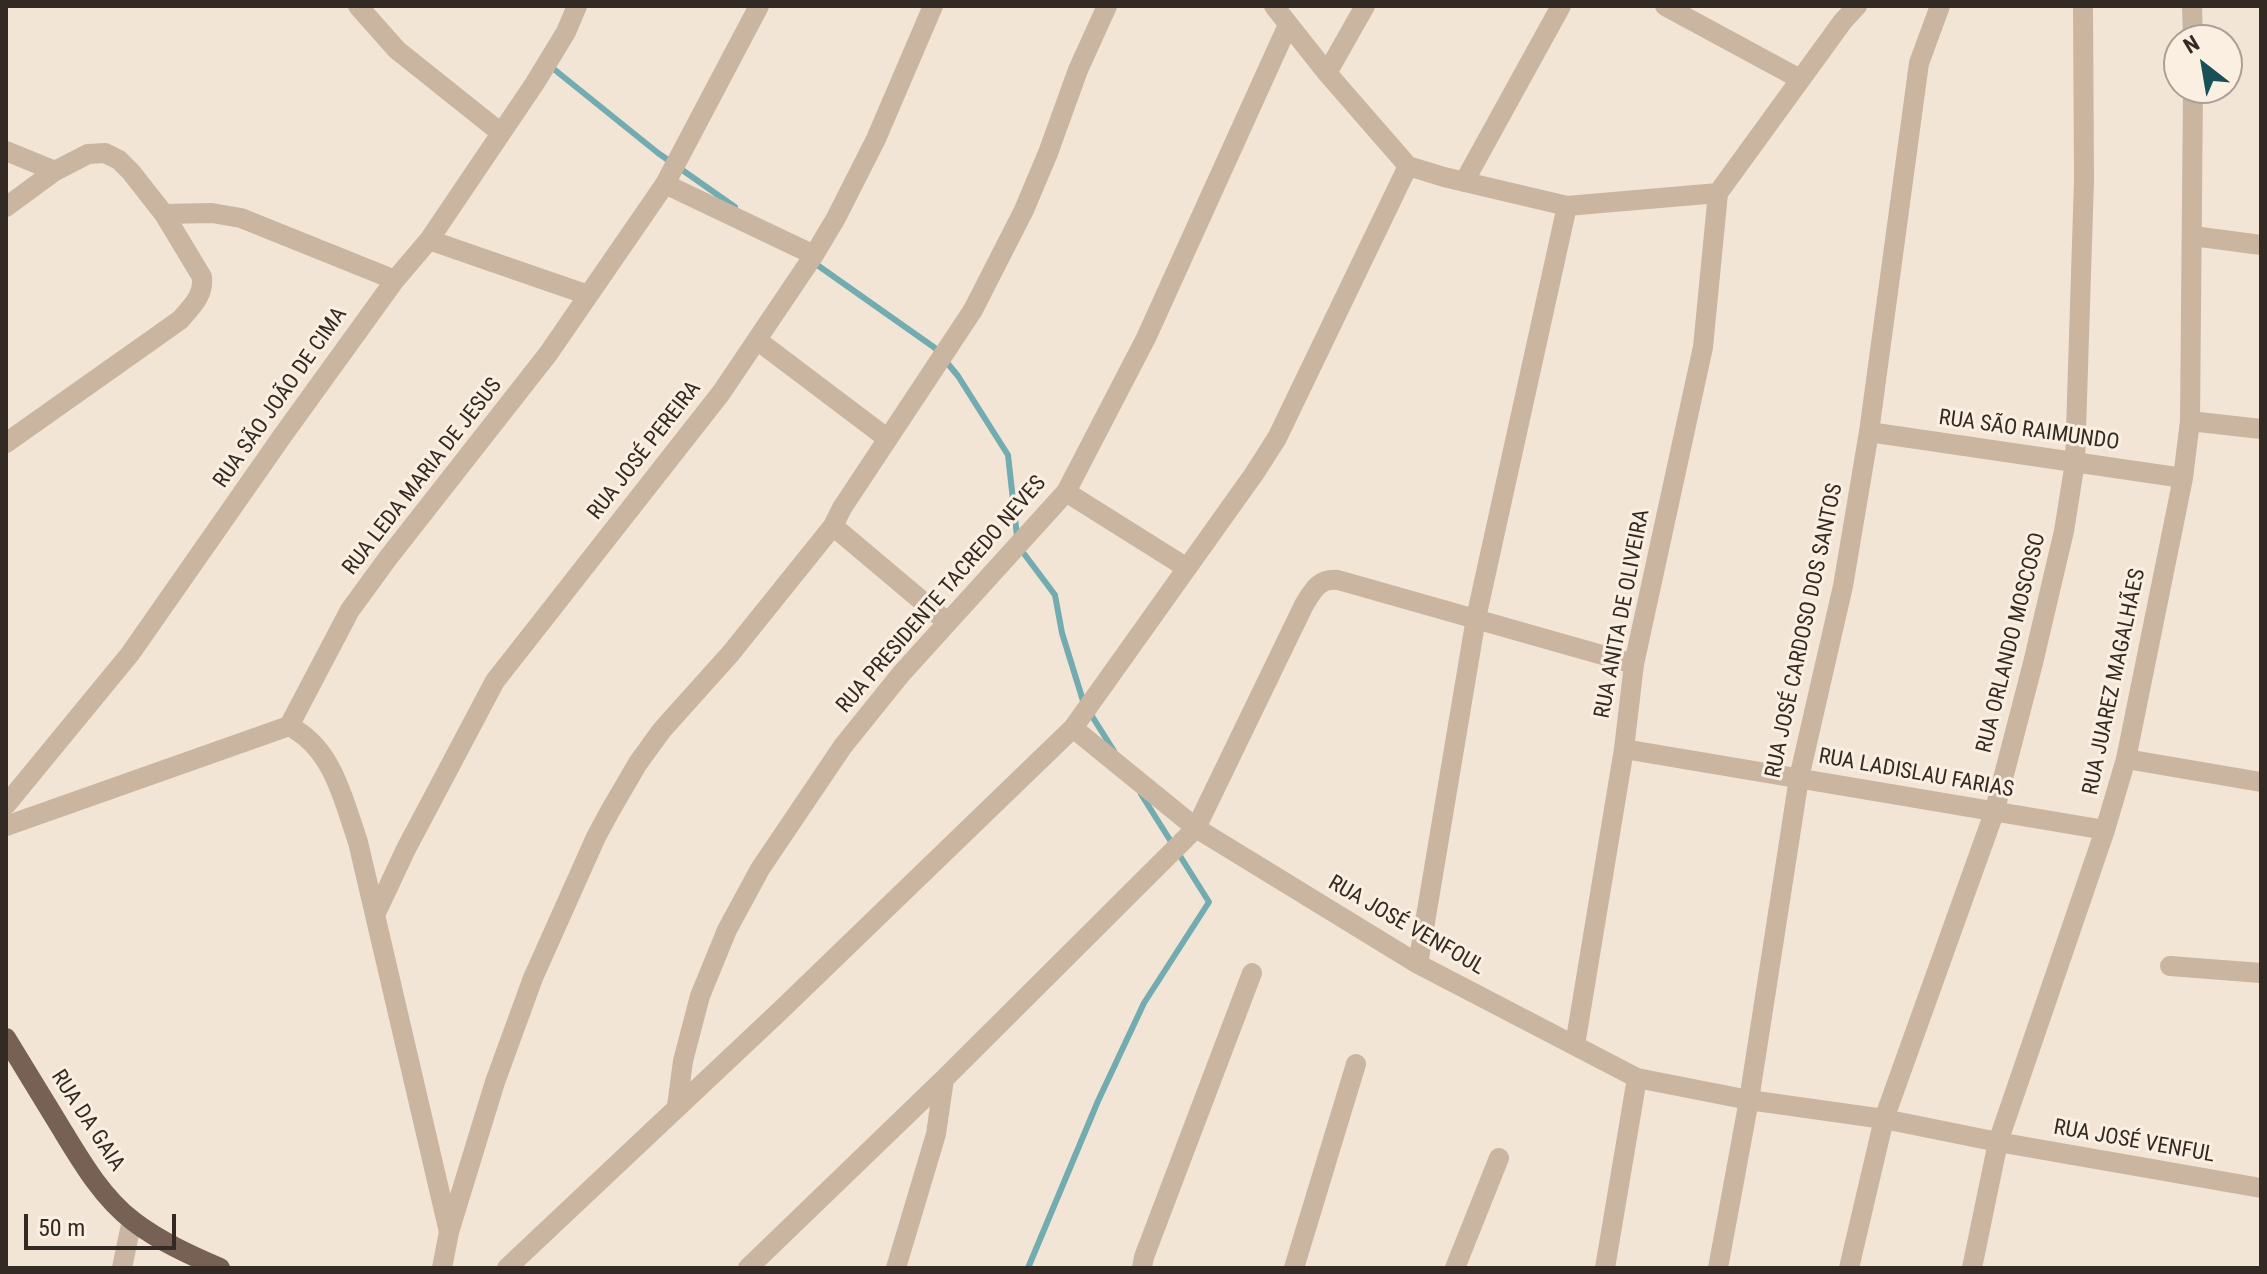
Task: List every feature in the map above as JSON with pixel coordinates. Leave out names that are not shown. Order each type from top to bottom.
[{"type":"main road","name":"RUA DA GAIA","points":[[6,1038],[83,1164],[106,1194],[132,1220],[186,1253],[220,1268]]},
{"type":"street","points":[[358,6],[397,50],[501,133]]},
{"type":"street","name":"RUA SÃO JOÃO DE CIMA","points":[[6,805],[130,654],[283,435],[395,280],[429,240],[566,32],[577,6]]},
{"type":"street","name":"RUA LEDA MARIA DE JESUS","points":[[289,726],[350,610],[548,354],[665,184],[759,6]]},
{"type":"street","name":"RUA JOSÉ PEREIRA","points":[[376,913],[406,849],[495,681],[712,405],[814,255],[876,139],[933,6]]},
{"type":"street","points":[[442,1268],[449,1232],[495,1082],[533,978],[596,837],[638,763],[662,730],[731,653],[833,526],[973,310],[1024,210],[1078,70],[1107,6]]},
{"type":"street","points":[[1274,6],[1408,166],[1567,206],[1718,193],[1857,6]]},
{"type":"street","points":[[1327,73],[1365,6]]},
{"type":"street","points":[[1464,182],[1561,6]]},
{"type":"street","points":[[1665,6],[1800,79]]},
{"type":"street","name":"RUA JOSÉ CARDOSO DOS SANTOS","points":[[1718,1268],[1749,1100],[1799,778],[1843,586],[1869,432],[1919,63],[1940,6]]},
{"type":"street","name":"RUA ORLANDO MOSCOSO","points":[[1849,1268],[1884,1119],[1994,813],[2064,531],[2075,462],[2084,180],[2083,6]]},
{"type":"street","name":"RUA PRESIDENTE TACREDO NEVES","points":[[677,1106],[683,1061],[700,996],[727,930],[760,869],[843,746],[901,674],[1066,492],[1146,338],[1288,25]]},
{"type":"street","name":"RUA JUAREZ MAGALHÃES","points":[[1972,1268],[1998,1142],[2105,830],[2126,759],[2183,478],[2190,421],[2193,104]]},
{"type":"street","points":[[6,151],[55,171]]},
{"type":"street","points":[[6,207],[55,171],[88,154],[105,153],[119,160],[131,172],[164,214],[202,277],[201,294],[180,320],[6,443]]},
{"type":"street","points":[[507,1268],[781,1010],[1073,728],[1277,438],[1408,166]]},
{"type":"street","points":[[665,184],[814,255]]},
{"type":"street","name":"RUA ANITA DE OLIVEIRA","points":[[1575,1045],[1624,749],[1634,664],[1703,347],[1718,193]]},
{"type":"street","points":[[1418,964],[1476,618],[1567,206]]},
{"type":"street","points":[[164,214],[212,213],[241,218],[395,280]]},
{"type":"street","points":[[2193,236],[2261,245]]},
{"type":"street","points":[[429,240],[588,295]]},
{"type":"street","points":[[757,340],[888,439]]},
{"type":"street","points":[[2190,421],[2261,429]]},
{"type":"street","name":"RUA SÃO RAIMUNDO","points":[[1869,432],[2183,478]]},
{"type":"street","points":[[1066,492],[1187,568]]},
{"type":"street","points":[[833,526],[947,622]]},
{"type":"street","points":[[748,1268],[944,1079],[1196,828],[1304,605],[1319,583],[1338,580],[1634,664]]},
{"type":"street","points":[[6,826],[289,726],[303,733],[334,772],[358,842],[449,1232]]},
{"type":"street","name":"RUA JOSÉ VENFOUL","points":[[1073,728],[1196,828],[1418,964],[1637,1078],[1749,1100],[1884,1119]]},
{"type":"street","name":"RUA LADISLAU FARIAS","points":[[1624,749],[2105,830]]},
{"type":"street","points":[[2126,759],[2261,782]]},
{"type":"street","points":[[2170,966],[2261,973]]},
{"type":"street","points":[[1142,1268],[1252,973]]},
{"type":"street","points":[[1294,1268],[1356,1064]]},
{"type":"street","points":[[1605,1268],[1637,1078]]},
{"type":"street","points":[[896,1268],[936,1134],[944,1079]]},
{"type":"street","name":"RUA JOSÉ VENFUL","points":[[1884,1119],[2261,1188]]},
{"type":"street","points":[[1455,1268],[1499,1158]]},
{"type":"street","points":[[122,1268],[132,1220]]},
{"type":"waterway","points":[[550,66],[658,153],[735,207]]},
{"type":"waterway","points":[[813,262],[935,348],[958,376],[1008,455],[1017,536]]},
{"type":"waterway","points":[[1019,547],[1055,595],[1062,633],[1084,704]]},
{"type":"waterway","points":[[1090,713],[1114,751]]},
{"type":"waterway","points":[[1028,1268],[1098,1101],[1144,1003],[1209,902],[1141,794]]}]
